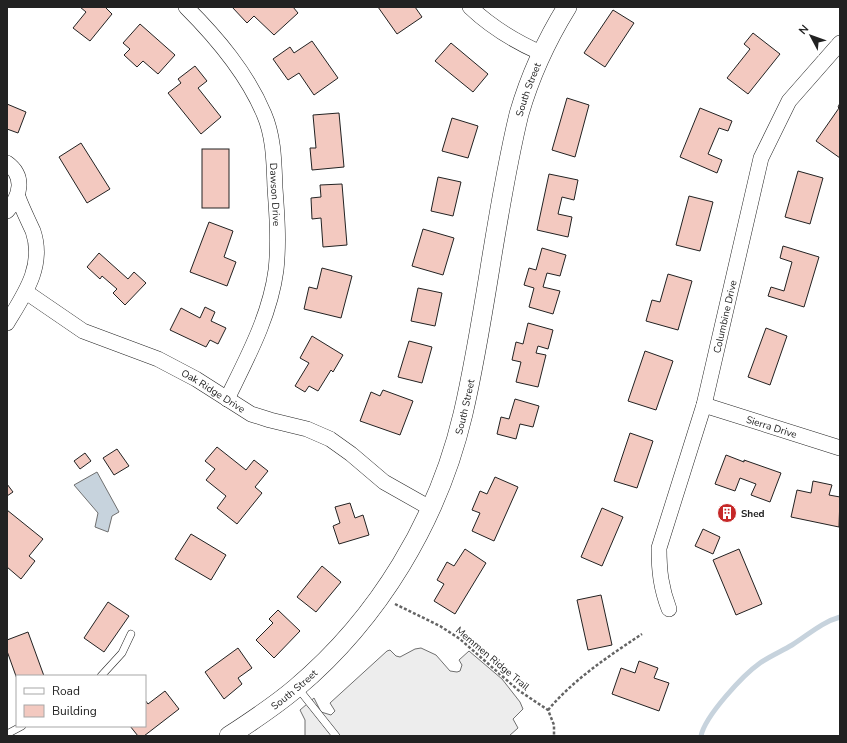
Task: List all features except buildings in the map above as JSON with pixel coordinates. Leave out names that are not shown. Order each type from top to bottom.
[{"type":"street","name":"Dawson Drive","points":[[186,7],[222,47],[252,88],[269,127],[274,159],[277,233],[276,270],[259,331],[227,399]]},
{"type":"street","points":[[470,7],[489,25],[516,42],[541,53]]},
{"type":"street","name":"South Street","points":[[229,736],[297,687],[349,636],[380,598],[402,563],[430,508],[447,469],[463,414],[515,133],[526,91],[541,53],[567,7]]},
{"type":"street","name":"Columbine Drive","points":[[669,609],[662,591],[658,573],[659,548],[704,405],[761,158],[789,101],[840,43]]},
{"type":"street","points":[[7,163],[16,174],[19,184],[18,197],[33,232],[36,265],[26,292],[7,323]]},
{"type":"street","points":[[7,210],[18,197]]},
{"type":"street","name":"Oak Ridge Drive","points":[[26,292],[83,331],[158,359],[196,379],[260,418],[307,428],[330,439],[394,489],[430,508]]},
{"type":"street","name":"Sierra Drive","points":[[704,405],[840,448]]},
{"type":"lane","points":[[102,675],[122,653],[131,634]]},
{"type":"lane","points":[[297,687],[336,736]]},
{"type":"lane","points":[[7,734],[20,727]]},
{"type":"path","name":"Memmen Ridge Trail","points":[[380,598],[440,626],[460,639],[518,690],[548,710]]},
{"type":"path","points":[[554,736],[554,725],[548,710],[567,690],[617,650],[642,634]]},
{"type":"shaded area","points":[[97,472],[119,512],[112,516],[108,532],[95,527],[98,513],[74,485]]},
{"type":"shaded area","points":[[421,648],[436,655],[450,671],[457,672],[460,671],[462,665],[459,660],[469,651],[502,679],[520,702],[523,709],[513,719],[518,728],[509,736],[305,736],[305,720],[300,710],[314,698],[321,712],[331,715],[335,711],[330,703],[387,651],[390,650],[396,656],[400,657],[415,649]]},
{"type":"waterway","points":[[701,736],[704,728],[717,707],[735,686],[753,669],[764,660],[792,645],[821,625],[840,617]]},
{"type":"place","name":"Shed","points":[[727,513]]}]
